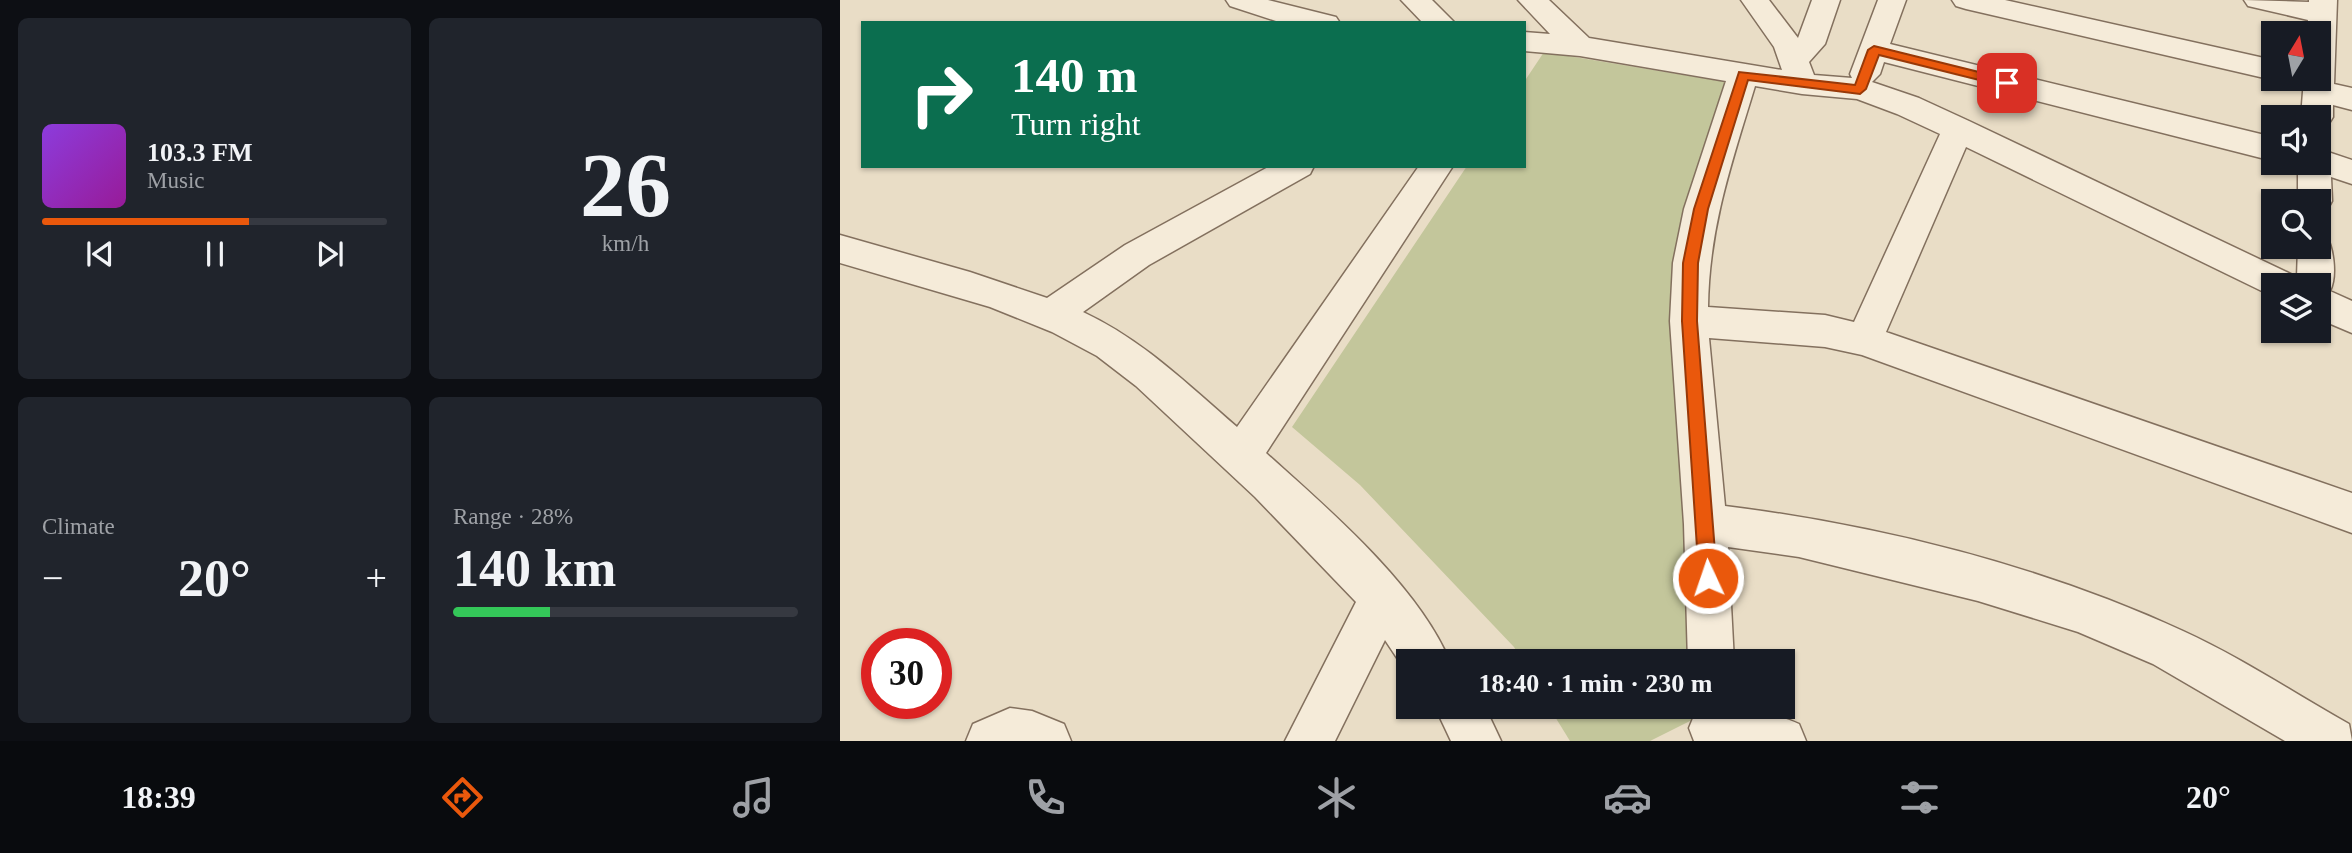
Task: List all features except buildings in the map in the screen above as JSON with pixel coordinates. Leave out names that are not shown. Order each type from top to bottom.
[{"type":"street","points":[[1240,0],[1274,12],[1317,21]]},
{"type":"street","points":[[1415,0],[1439,21]]},
{"type":"street","points":[[1532,0],[1580,46]]},
{"type":"street","points":[[1755,0],[1778,28],[1798,72]]},
{"type":"street","points":[[1798,72],[1821,20],[1825,0]]},
{"type":"street","points":[[1860,89],[1892,0]]},
{"type":"street","points":[[1966,0],[2261,68]]},
{"type":"street","points":[[2258,0],[2322,10],[2352,25]]},
{"type":"street","points":[[1526,41],[1580,46],[1743,75],[1798,72],[1860,89],[1908,106],[1958,129],[2261,274]]},
{"type":"street","points":[[1874,50],[2261,146]]},
{"type":"street","points":[[1711,649],[1706,524],[1689,321],[1691,263],[1701,209],[1743,75]]},
{"type":"street","points":[[2327,91],[2352,99]]},
{"type":"street","points":[[1864,340],[1958,129]]},
{"type":"street","points":[[2331,166],[2352,172]]},
{"type":"street","points":[[1051,315],[1137,255],[1294,168]]},
{"type":"street","points":[[1241,455],[1436,168]]},
{"type":"street","points":[[840,249],[940,277],[1051,315],[1098,338],[1148,372],[1241,455],[1382,598],[1418,649]]},
{"type":"street","points":[[2331,308],[2352,318]]},
{"type":"street","points":[[1689,321],[1825,331],[1864,340],[2352,513]]},
{"type":"street","points":[[1706,524],[1799,536],[1979,579],[2081,610],[2169,648],[2332,741]]},
{"type":"street","points":[[1309,741],[1382,598]]},
{"type":"street","points":[[1466,719],[1477,741]]},
{"type":"street","points":[[1712,725],[1782,741]]},
{"type":"street","points":[[990,741],[996,735],[1014,730],[1047,741]]},
{"type":"green space","points":[[1544,52],[1726,82],[1680,242],[1696,649],[1515,649],[1360,485],[1292,427],[1466,168],[1526,168],[1526,79]]},
{"type":"green space","points":[[1556,719],[1692,719],[1650,741],[1570,741]]},
{"type":"route","points":[[1708,578],[1689,321],[1691,263],[1701,209],[1743,75],[1860,89],[1874,50],[2007,83]]}]
